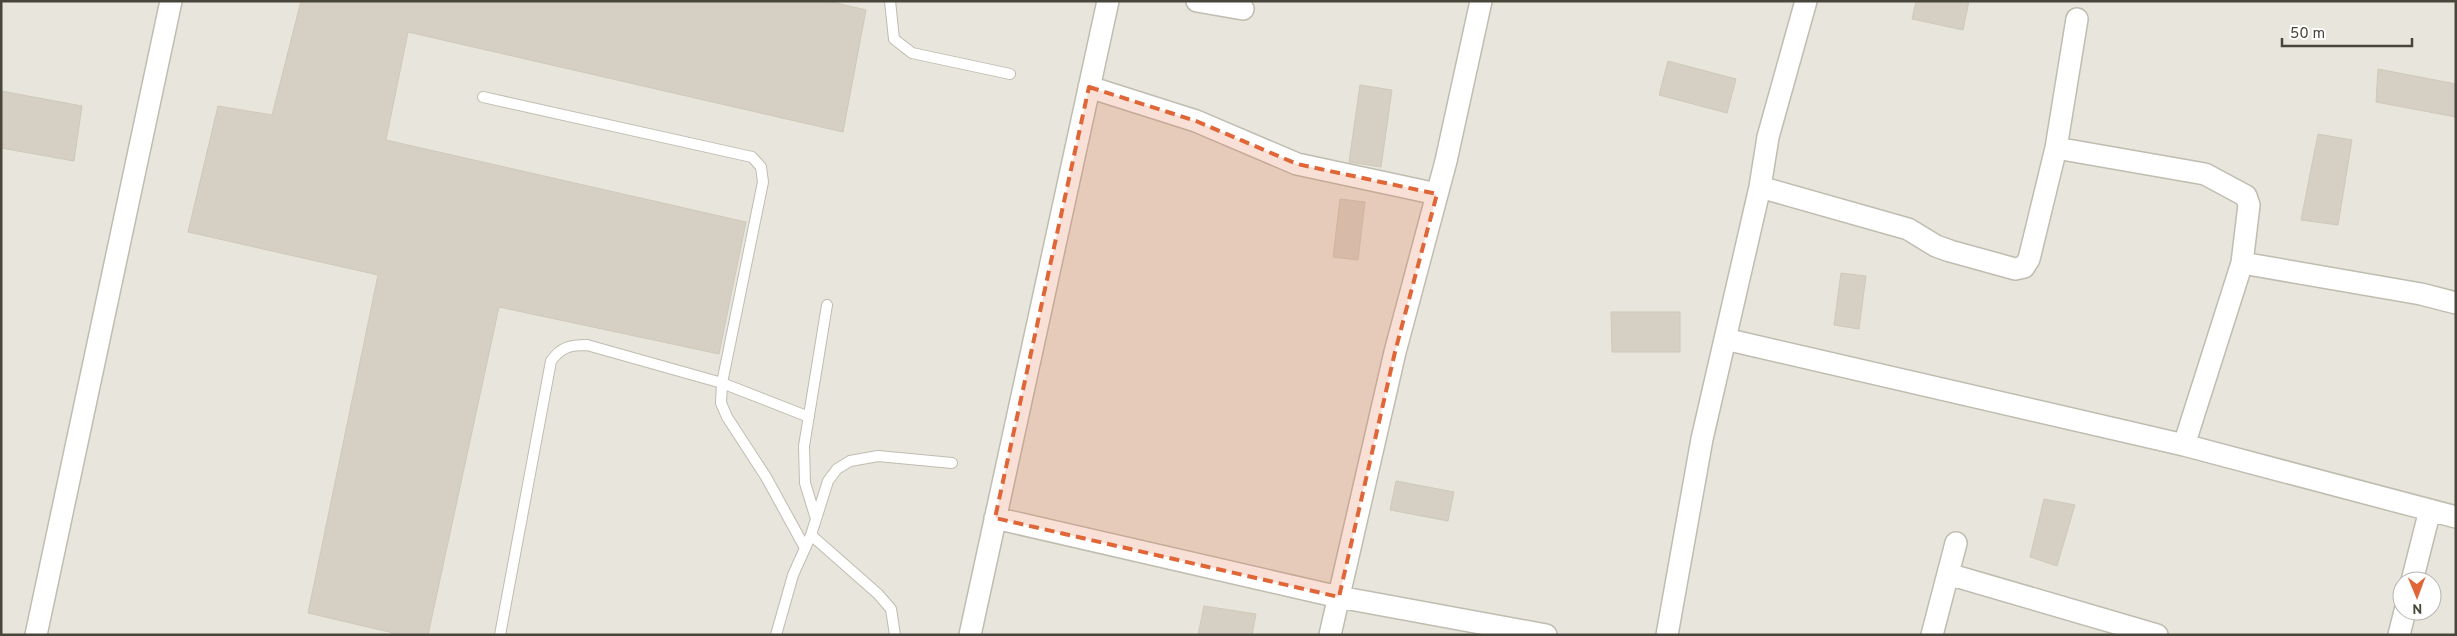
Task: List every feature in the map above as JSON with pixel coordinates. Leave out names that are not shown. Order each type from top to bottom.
[{"type":"street","points":[[36,635],[171,1]]},
{"type":"street","points":[[970,635],[1108,1]]},
{"type":"street","points":[[1197,1],[1243,9]]},
{"type":"street","points":[[1330,635],[1395,352],[1437,194],[1481,1]]},
{"type":"street","points":[[1667,635],[1702,439],[1760,187],[1768,137],[1806,1]]},
{"type":"street","points":[[1760,187],[1908,229],[1943,249],[2015,269],[2024,267],[2029,259],[2056,148],[2078,19]]},
{"type":"street","points":[[1089,87],[1196,121],[1297,164],[1437,194]]},
{"type":"street","points":[[2056,148],[2205,174],[2246,196],[2249,205],[2242,263],[2184,445]]},
{"type":"street","points":[[2242,263],[2421,294],[2456,302]]},
{"type":"street","points":[[1725,339],[2184,445],[2456,517]]},
{"type":"street","points":[[2415,571],[2430,510]]},
{"type":"street","points":[[995,518],[1339,597],[1546,635]]},
{"type":"street","points":[[1932,635],[1956,543]]},
{"type":"street","points":[[1948,574],[2156,635]]},
{"type":"street","points":[[2399,635],[2402,621]]},
{"type":"lane","points":[[890,1],[894,39],[912,53],[1010,74]]},
{"type":"lane","points":[[483,97],[752,157],[761,167],[764,182],[722,383],[722,404],[727,417],[766,477],[804,548]]},
{"type":"lane","points":[[816,520],[805,483],[803,464],[808,417],[827,304]]},
{"type":"lane","points":[[500,635],[551,361],[558,351],[569,345],[587,344],[722,383],[808,417]]},
{"type":"lane","points":[[776,635],[793,575],[811,535],[828,481],[837,469],[850,461],[878,456],[952,463]]},
{"type":"lane","points":[[811,535],[878,594],[891,609],[895,635]]},
{"type":"highlighted area","points":[[1089,87],[1196,121],[1297,164],[1437,194],[1395,352],[1339,597],[995,518]]},
{"type":"shaded area","points":[[1,1],[2456,1],[2456,635],[1,635]]},
{"type":"building","points":[[301,1],[828,1],[866,10],[843,132],[408,32],[386,140],[746,222],[719,354],[499,307],[428,635],[402,635],[308,613],[378,275],[188,232],[218,106],[272,115]]},
{"type":"building","points":[[1916,1],[1969,1],[1963,30],[1912,19]]},
{"type":"building","points":[[1668,61],[1736,79],[1727,113],[1659,95]]},
{"type":"building","points":[[2378,69],[2456,84],[2456,117],[2376,102]]},
{"type":"building","points":[[1360,85],[1392,90],[1381,167],[1349,162]]},
{"type":"building","points":[[1,91],[82,106],[74,161],[1,148]]},
{"type":"building","points":[[2318,134],[2352,140],[2338,225],[2301,220]]},
{"type":"building","points":[[1340,199],[1365,202],[1358,260],[1333,257]]},
{"type":"building","points":[[1841,273],[1866,276],[1859,329],[1834,325]]},
{"type":"building","points":[[1611,312],[1680,312],[1680,352],[1612,352]]},
{"type":"building","points":[[1396,481],[1454,492],[1448,521],[1390,510]]},
{"type":"building","points":[[2044,499],[2075,505],[2057,566],[2030,557]]},
{"type":"building","points":[[1204,606],[1256,614],[1252,635],[1198,635]]}]
